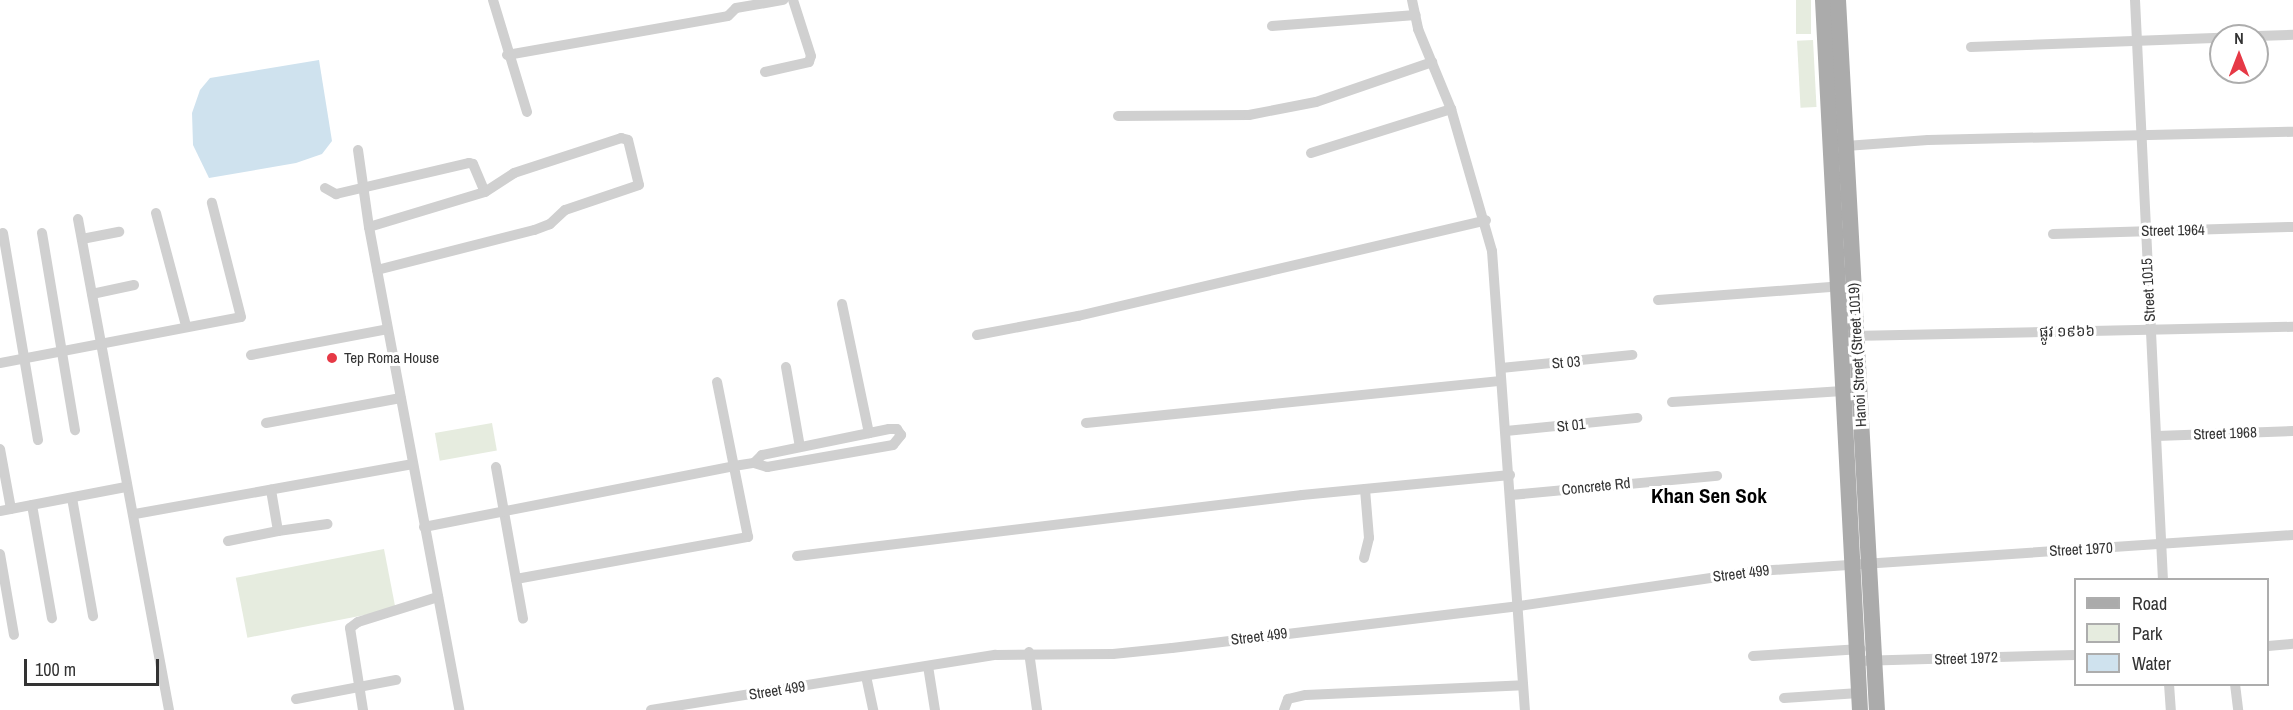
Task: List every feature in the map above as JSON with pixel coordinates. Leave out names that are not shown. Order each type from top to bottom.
[{"type":"main road","name":"Hanoi Street (Street 1019)","points":[[1823,0],[1845,286],[1865,655],[1876,710]]},
{"type":"main road","name":"Hanoi Street (Street 1019)","points":[[1838,0],[1846,146],[1845,286]]},
{"type":"main road","name":"Hanoi Street (Street 1019)","points":[[1848,337],[1843,391],[1860,562]]},
{"type":"main road","name":"Hanoi Street (Street 1019)","points":[[1860,710],[1859,693],[1865,655]]},
{"type":"street","points":[[493,0],[507,55],[527,112]]},
{"type":"street","points":[[507,55],[728,16],[736,8],[783,0]]},
{"type":"street","points":[[765,72],[809,62],[811,56],[794,0]]},
{"type":"street","points":[[1412,0],[1432,62],[1451,109],[1486,220],[1510,475],[1525,710]]},
{"type":"street","name":"Street 1015","points":[[2135,0],[2163,578]]},
{"type":"street","points":[[1272,26],[1416,15]]},
{"type":"street","points":[[2269,36],[2293,35]]},
{"type":"street","points":[[1971,47],[2209,38]]},
{"type":"street","points":[[1118,116],[1249,115],[1316,102],[1432,62]]},
{"type":"street","points":[[1311,153],[1451,109]]},
{"type":"street","points":[[1846,146],[2141,134],[2293,132]]},
{"type":"street","points":[[369,227],[485,192],[514,173],[621,138],[628,140],[639,184],[565,210],[550,224],[534,230],[377,270]]},
{"type":"street","points":[[358,150],[369,227],[459,710]]},
{"type":"street","points":[[325,188],[336,194],[469,163],[485,192]]},
{"type":"street","points":[[0,363],[241,317],[242,312],[212,203]]},
{"type":"street","points":[[156,213],[186,326]]},
{"type":"street","points":[[78,219],[126,487],[135,514],[169,710]]},
{"type":"street","points":[[977,335],[1078,316],[1486,220]]},
{"type":"street","name":"Street 1964","points":[[2053,234],[2293,227]]},
{"type":"street","points":[[82,239],[119,232]]},
{"type":"street","points":[[3,233],[38,440]]},
{"type":"street","points":[[42,233],[75,430]]},
{"type":"street","points":[[92,294],[134,285]]},
{"type":"street","points":[[1658,300],[1845,286]]},
{"type":"street","points":[[842,304],[869,433]]},
{"type":"street","name":"ផ្លូវ ១៩៦៦","points":[[1848,337],[2293,327]]},
{"type":"street","points":[[251,355],[388,329]]},
{"type":"street","name":"St 03","points":[[1501,368],[1632,356]]},
{"type":"street","points":[[786,367],[800,447]]},
{"type":"street","points":[[1086,423],[1502,381]]},
{"type":"street","points":[[516,579],[748,537],[717,382]]},
{"type":"street","points":[[1672,402],[1843,391]]},
{"type":"street","points":[[266,423],[400,398]]},
{"type":"street","name":"St 01","points":[[1506,431],[1636,418]]},
{"type":"street","points":[[424,526],[734,466],[754,463],[767,467],[893,445],[901,435],[897,429],[869,433],[762,455],[754,463]]},
{"type":"street","name":"Street 1968","points":[[2157,435],[2293,431]]},
{"type":"street","points":[[0,449],[6,510],[126,487]]},
{"type":"street","points":[[135,514],[412,464]]},
{"type":"street","points":[[496,467],[523,619]]},
{"type":"street","points":[[797,556],[1365,489],[1510,475]]},
{"type":"street","name":"Concrete Rd","points":[[1511,495],[1717,476]]},
{"type":"street","points":[[1364,558],[1369,538],[1365,489]]},
{"type":"street","points":[[271,490],[278,531]]},
{"type":"street","points":[[72,498],[93,616]]},
{"type":"street","points":[[32,505],[52,618]]},
{"type":"street","points":[[228,541],[278,531],[328,525]]},
{"type":"street","name":"Street 1970","points":[[1860,562],[2293,536]]},
{"type":"street","points":[[0,554],[3,587],[14,635]]},
{"type":"street","name":"Street 499","points":[[651,710],[1029,652],[1113,654],[1519,606],[1666,582],[1860,562]]},
{"type":"street","points":[[363,710],[350,628],[358,622],[438,597]]},
{"type":"street","points":[[2269,646],[2293,644]]},
{"type":"street","points":[[1029,652],[1037,710]]},
{"type":"street","name":"Street 1972","points":[[1753,656],[2074,655]]},
{"type":"street","points":[[927,666],[936,710]]},
{"type":"street","points":[[866,676],[873,710]]},
{"type":"street","points":[[296,699],[396,680]]},
{"type":"street","points":[[1284,710],[1288,699],[1306,695],[1523,685]]},
{"type":"street","points":[[2169,686],[2171,710]]},
{"type":"street","points":[[2235,686],[2238,710]]},
{"type":"street","points":[[1784,698],[1859,693]]},
{"type":"green space","points":[[1796,0],[1811,0],[1811,34],[1796,34]]},
{"type":"green space","points":[[1813,40],[1817,107],[1801,108],[1797,41]]},
{"type":"green space","points":[[492,423],[497,451],[440,461],[435,433]]},
{"type":"green space","points":[[384,549],[396,609],[247,638],[236,578]]},
{"type":"water","points":[[319,60],[332,141],[322,154],[296,163],[209,178],[193,145],[192,113],[200,90],[210,78]]},
{"type":"place","name":"Tep Roma House","points":[[332,358]]},
{"type":"district","name":"Khan Sen Sok","points":[[1709,496]]}]
